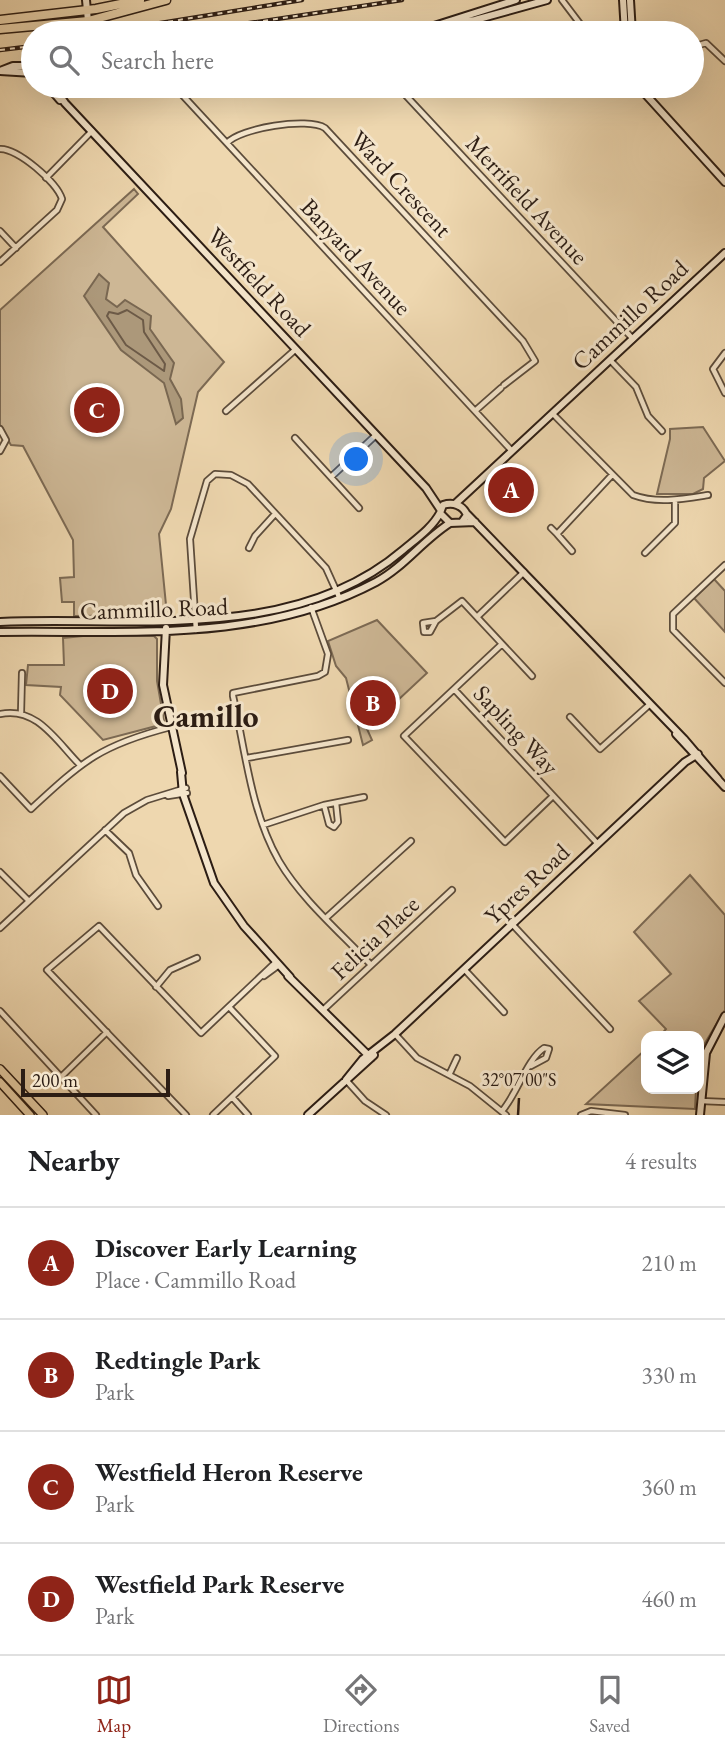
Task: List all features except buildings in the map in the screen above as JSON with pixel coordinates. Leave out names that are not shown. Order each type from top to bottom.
[{"type":"highway","points":[[0,20],[140,0]]},
{"type":"highway","points":[[92,21],[166,0]]},
{"type":"highway","points":[[0,29],[21,27]]},
{"type":"main road","points":[[86,0],[92,7],[92,21]]},
{"type":"main road","points":[[453,21],[516,0]]},
{"type":"main road","points":[[470,21],[547,0]]},
{"type":"main road","points":[[623,0],[624,21]]},
{"type":"main road","points":[[630,0],[631,21]]},
{"type":"main road","points":[[21,66],[0,71],[21,72]]},
{"type":"main road","name":"Westfield Road","points":[[61,98],[426,488],[450,523]]},
{"type":"main road","points":[[647,98],[725,182]]},
{"type":"main road","name":"Cammillo Road","points":[[455,504],[725,253]]},
{"type":"main road","name":"Cammillo Road","points":[[462,522],[469,492]]},
{"type":"main road","points":[[442,509],[455,504],[465,511],[725,787]]},
{"type":"main road","name":"Cammillo Road","points":[[0,622],[195,621],[237,616],[309,599],[361,579],[396,556],[434,523],[442,509]]},
{"type":"main road","points":[[450,523],[475,522]]},
{"type":"main road","name":"Cammillo Road","points":[[0,632],[164,633],[261,621],[340,599],[380,580],[450,523]]},
{"type":"main road","points":[[164,623],[163,685],[184,791],[201,853],[214,883],[232,911],[277,964],[367,1059]]},
{"type":"main road","name":"Ypres Road","points":[[308,1115],[694,753]]},
{"type":"main road","points":[[700,1115],[706,1052],[725,1016]]},
{"type":"main road","points":[[0,1069],[43,1115]]},
{"type":"main road","points":[[0,1082],[30,1115]]},
{"type":"street","points":[[562,0],[578,21]]},
{"type":"street","points":[[704,44],[725,61]]},
{"type":"street","name":"Banyard Avenue","points":[[185,98],[512,451]]},
{"type":"street","name":"Merrifield Avenue","points":[[408,98],[633,338]]},
{"type":"street","name":"Ward Crescent","points":[[227,143],[245,132],[309,122],[320,125],[523,341],[535,361],[475,411]]},
{"type":"street","points":[[46,178],[92,131]]},
{"type":"street","points":[[0,149],[15,151],[46,178],[60,193],[61,204],[0,262]]},
{"type":"street","points":[[0,231],[16,248]]},
{"type":"street","points":[[226,411],[296,349]]},
{"type":"street","points":[[725,353],[713,369],[725,393]]},
{"type":"street","points":[[610,360],[636,387],[648,416],[662,431]]},
{"type":"street","points":[[553,414],[633,495],[645,500],[675,500],[708,495]]},
{"type":"street","points":[[0,429],[6,443],[0,451]]},
{"type":"street","points":[[331,477],[376,435]]},
{"type":"street","points":[[295,438],[359,508]]},
{"type":"street","points":[[196,631],[190,538],[209,478],[222,473],[240,478],[326,568],[340,599]]},
{"type":"street","points":[[557,534],[574,519],[576,512],[612,475]]},
{"type":"street","points":[[645,553],[675,523],[675,500]]},
{"type":"street","points":[[249,548],[254,536],[275,514]]},
{"type":"street","points":[[551,528],[572,551]]},
{"type":"street","points":[[725,565],[673,614],[671,621],[673,630],[725,683]]},
{"type":"street","points":[[477,617],[524,572]]},
{"type":"street","points":[[309,599],[328,654],[325,671],[318,676],[233,693],[263,825],[278,859],[293,882],[371,965]]},
{"type":"street","points":[[436,621],[462,601],[532,676]]},
{"type":"street","name":"Sapling Way","points":[[502,644],[454,689],[598,844]]},
{"type":"street","points":[[21,713],[22,674]]},
{"type":"street","points":[[454,689],[404,736],[505,842],[553,796]]},
{"type":"street","points":[[570,717],[600,749],[649,705]]},
{"type":"street","points":[[0,714],[21,713],[37,720],[80,765]]},
{"type":"street","points":[[0,776],[32,809],[80,765],[121,741],[172,727]]},
{"type":"street","points":[[247,758],[348,740]]},
{"type":"street","points":[[0,928],[129,810],[163,796],[184,791]]},
{"type":"street","points":[[263,825],[324,805],[364,797]]},
{"type":"street","points":[[324,805],[329,824],[334,827],[338,822],[336,803]]},
{"type":"street","points":[[105,830],[129,852],[136,874],[158,906]]},
{"type":"street","points":[[327,917],[411,841]]},
{"type":"street","points":[[0,872],[29,901]]},
{"type":"street","name":"Felicia Place","points":[[322,1011],[452,890]]},
{"type":"street","points":[[512,924],[610,1029]]},
{"type":"street","points":[[186,1115],[47,970],[99,926],[201,1033],[277,964]]},
{"type":"street","points":[[156,988],[170,970],[197,958]]},
{"type":"street","points":[[464,969],[504,1012]]},
{"type":"street","points":[[214,1115],[275,1056],[230,1009]]},
{"type":"street","points":[[0,1011],[96,1115]]},
{"type":"street","points":[[61,1077],[107,1032]]},
{"type":"street","points":[[395,1034],[417,1058],[470,1086],[504,1113],[514,1097],[531,1066],[541,1049],[549,1049],[546,1058],[531,1066]]},
{"type":"street","points":[[449,1075],[457,1058]]},
{"type":"street","points":[[346,1080],[365,1101],[386,1115]]},
{"type":"street","points":[[232,1097],[248,1115]]},
{"type":"street","points":[[701,1101],[725,1102]]},
{"type":"street","points":[[581,1115],[591,1111],[625,1115]]},
{"type":"shaded area","points":[[134,189],[138,194],[103,227],[224,362],[198,392],[171,509],[159,534],[167,615],[74,616],[74,602],[62,602],[60,578],[74,577],[73,540],[23,446],[11,445],[0,427],[0,310]]},
{"type":"shaded area","points":[[703,427],[725,461],[704,478],[703,489],[693,494],[657,494],[670,429]]},
{"type":"shaded area","points":[[714,579],[725,591],[725,632],[694,598]]},
{"type":"shaded area","points":[[377,620],[427,673],[367,729],[372,740],[363,745],[346,678],[336,666],[328,641]]},
{"type":"shaded area","points":[[93,635],[154,636],[157,639],[157,681],[164,721],[160,725],[103,740],[60,695],[61,687],[26,685],[28,665],[64,665],[63,638]]},
{"type":"shaded area","points":[[690,875],[725,915],[725,1010],[704,1047],[704,1031],[664,1031],[666,1029],[639,1001],[671,974],[634,932]]},
{"type":"shaded area","points":[[641,1054],[641,1094],[696,1094],[695,1109],[586,1104]]},
{"type":"water","points":[[99,274],[109,283],[106,299],[117,307],[125,300],[151,316],[150,329],[174,363],[170,379],[181,399],[183,418],[176,424],[164,383],[121,350],[84,296]]},
{"type":"railway","points":[[173,21],[302,0]]},
{"type":"railway","points":[[263,21],[402,0]]},
{"type":"railway","points":[[0,50],[21,47]]},
{"type":"place","name":"Westfield Heron Reserve","points":[[97,410]]},
{"type":"place","name":"Discover Early Learning","points":[[511,490]]},
{"type":"place","name":"Westfield Park Reserve","points":[[110,691]]},
{"type":"place","name":"Redtingle Park","points":[[373,703]]},
{"type":"district","name":"Camillo","points":[[206,716]]}]
